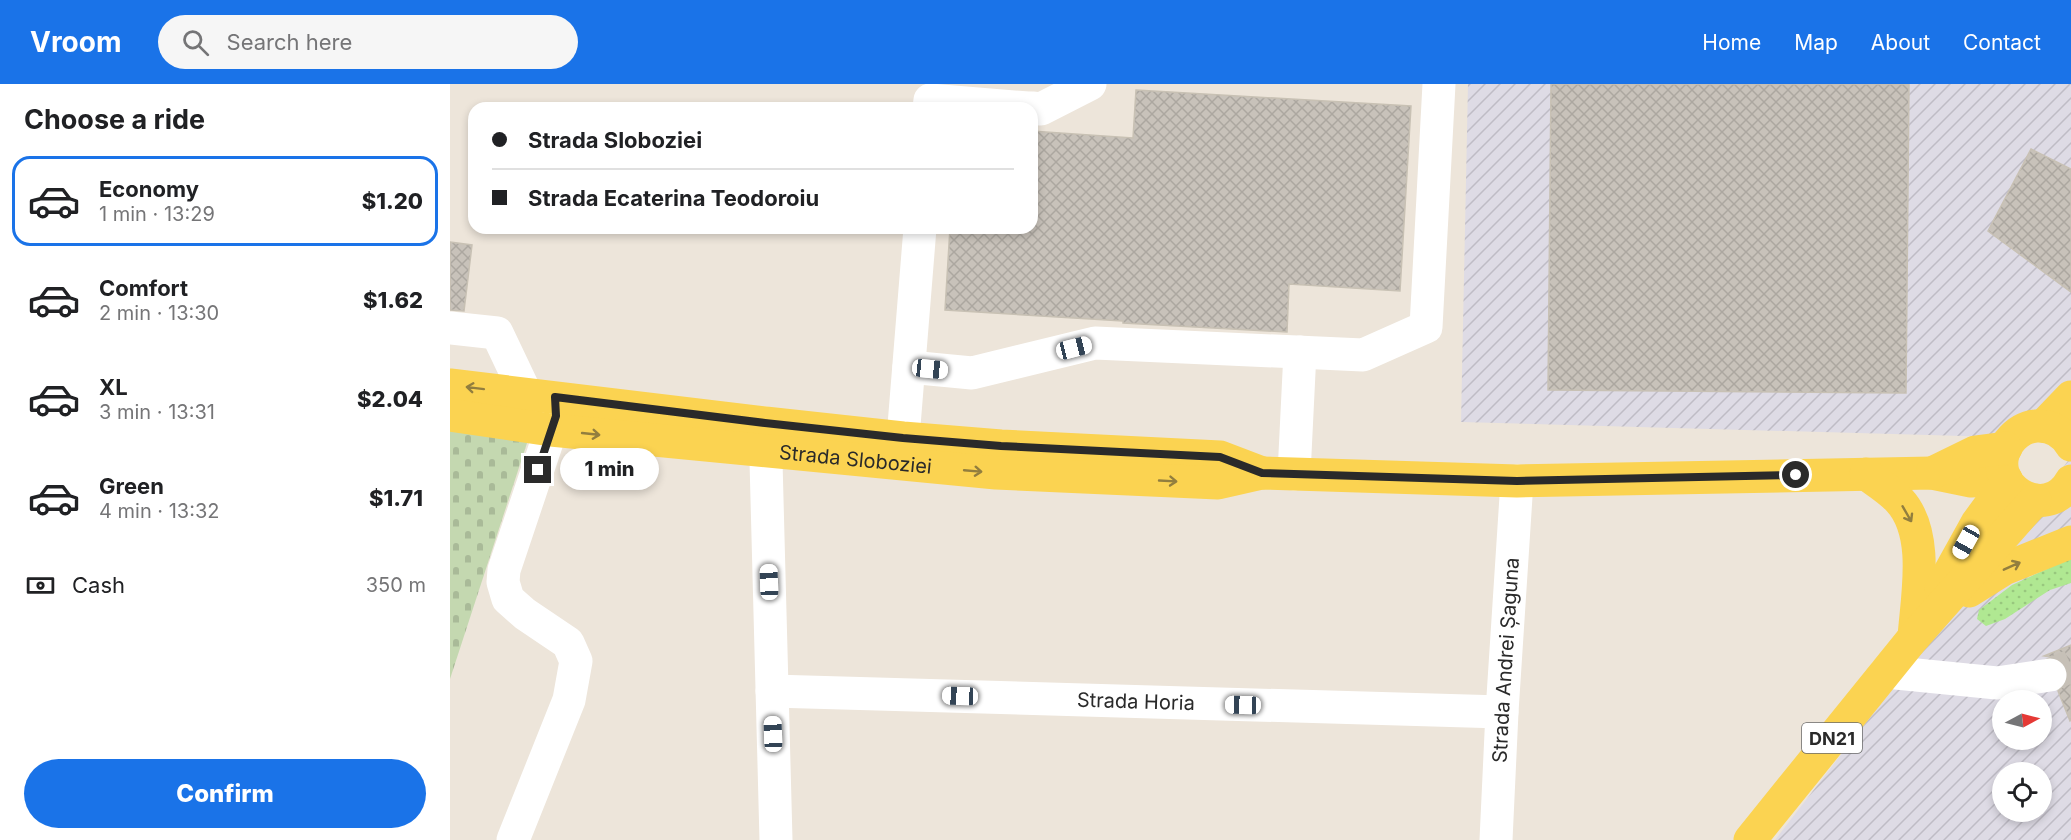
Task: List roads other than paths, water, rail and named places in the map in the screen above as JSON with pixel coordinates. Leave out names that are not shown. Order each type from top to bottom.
[{"type":"main road","name":"Strada Sloboziei","points":[[450,385],[540,395],[765,437],[996,473],[1207,483],[1218,483],[1262,473],[1517,481],[1932,473],[1971,481],[2006,469]]},
{"type":"main road","points":[[2043,426],[2071,397]]},
{"type":"main road","name":"Strada Sloboziei","points":[[450,415],[551,430],[765,437],[903,438],[1001,446],[1220,457],[1262,473]]},
{"type":"main road","points":[[1914,637],[2006,469],[2017,433],[2043,426],[2061,434],[2071,445]]},
{"type":"main road","points":[[2006,469],[2014,491],[2024,497],[2060,491]]},
{"type":"main road","points":[[1866,474],[1900,501],[1912,522],[1917,542],[1919,569],[1914,637]]},
{"type":"main road","points":[[1914,637],[2060,491]]},
{"type":"main road","name":"DN21","points":[[1750,840],[1914,637],[1969,591],[2004,569],[2071,542]]},
{"type":"street","points":[[1038,109],[1090,84]]},
{"type":"street","points":[[909,367],[972,373],[1095,343],[1363,355],[1426,327],[1439,84]]},
{"type":"street","points":[[930,102],[930,100],[955,102]]},
{"type":"street","points":[[903,438],[920,234]]},
{"type":"street","points":[[450,328],[497,333],[556,416],[504,570],[503,582],[508,599],[525,614],[568,643],[576,661],[569,700],[513,840]]},
{"type":"street","points":[[1294,474],[1300,352]]},
{"type":"street","points":[[765,437],[776,840]]},
{"type":"street","name":"Strada Andrei Șaguna","points":[[1496,840],[1517,481]]},
{"type":"street","points":[[1886,672],[1997,683],[2050,675]]},
{"type":"street","name":"Strada Horia","points":[[772,691],[1502,712]]},
{"type":"tunnel","points":[[2050,675],[2071,666]]}]
